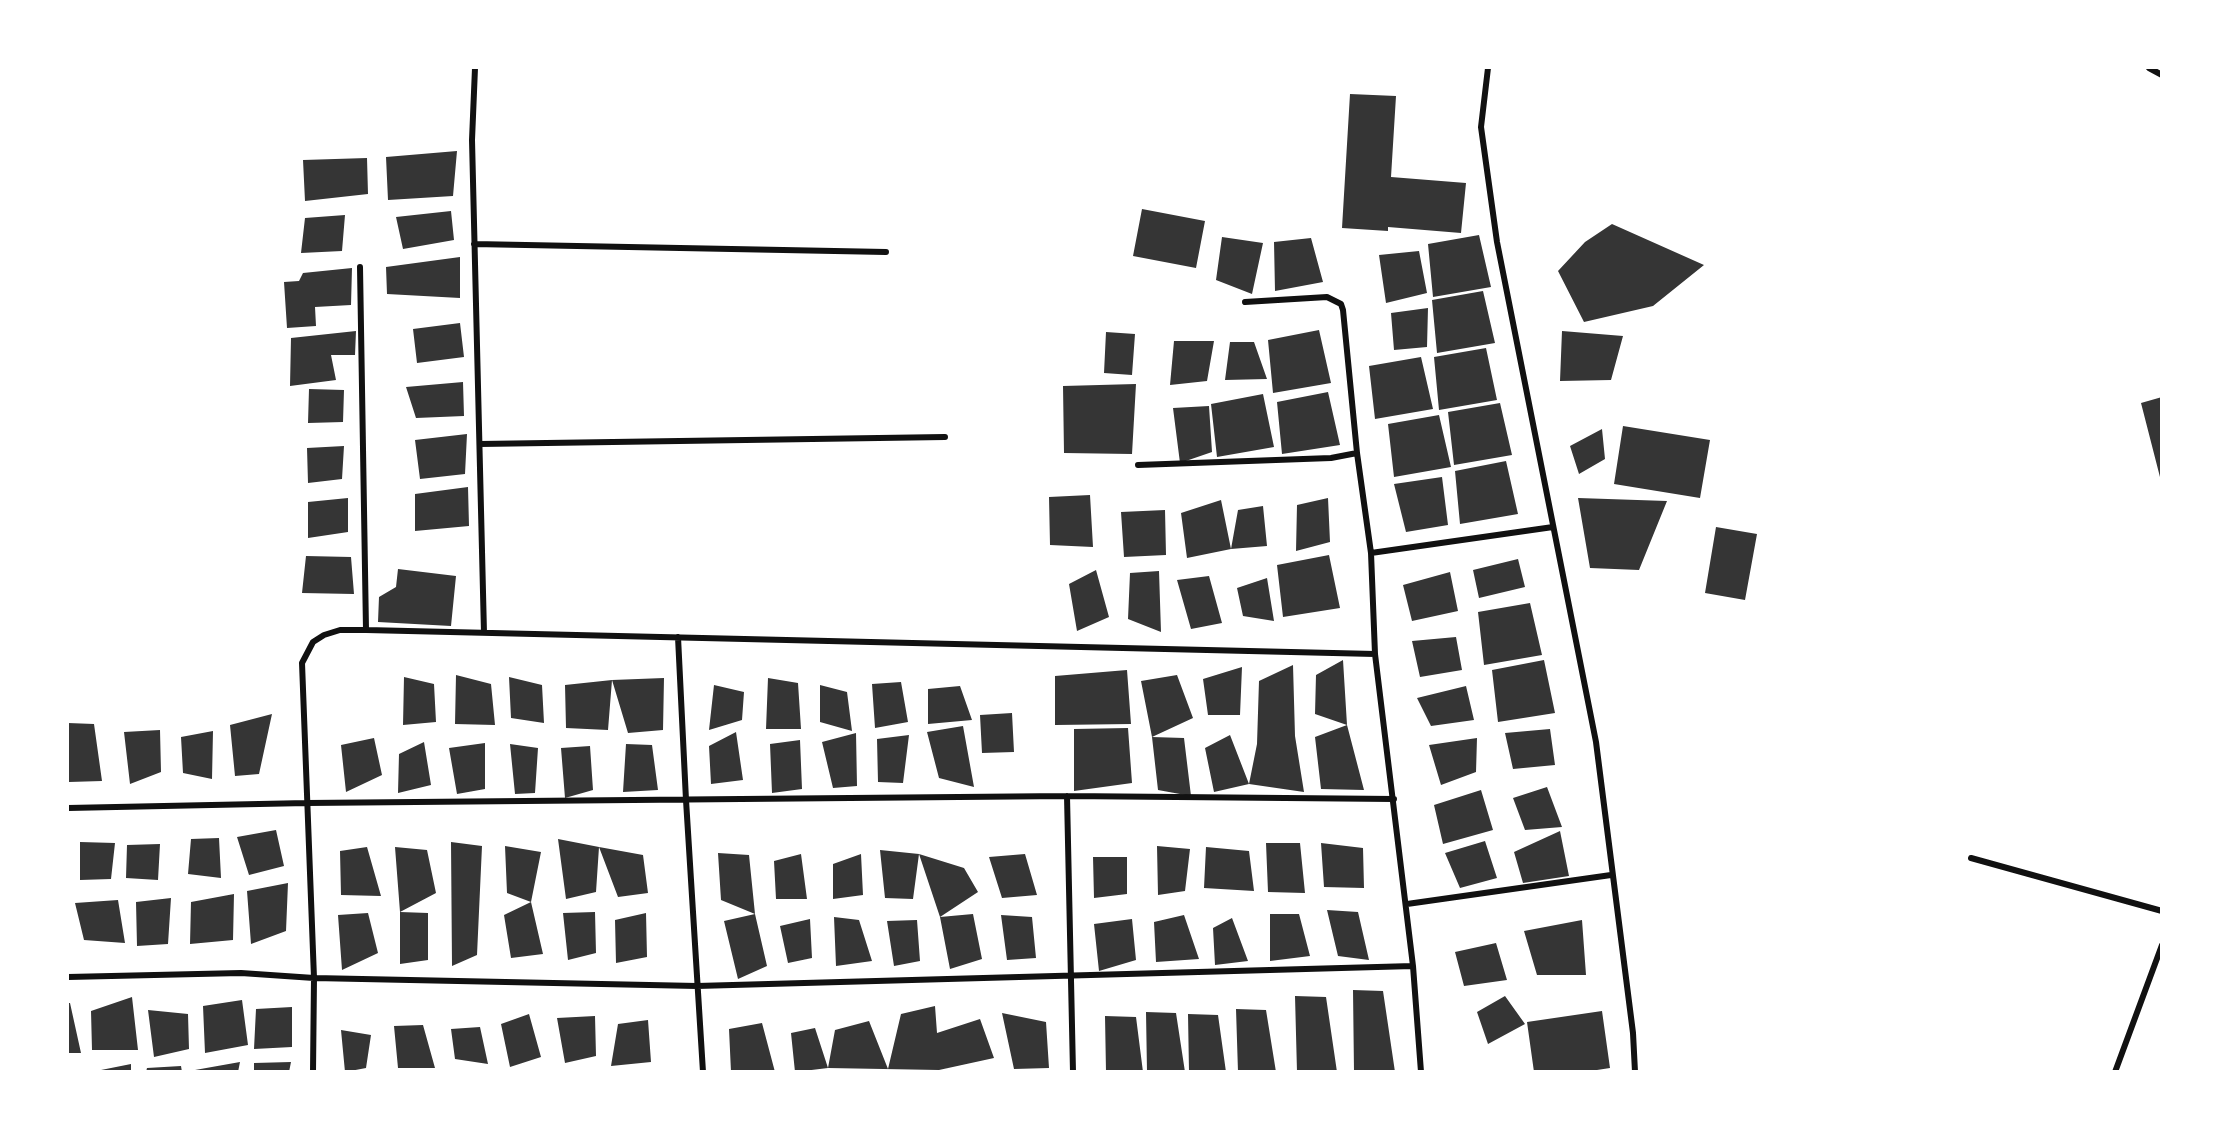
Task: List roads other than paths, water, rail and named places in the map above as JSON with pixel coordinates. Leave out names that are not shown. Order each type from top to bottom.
[{"type":"street","points":[[475,68],[472,140],[484,633]]},
{"type":"street","points":[[1488,68],[1481,127],[1495,231],[1596,742],[1611,875],[1633,1033],[1635,1071]]},
{"type":"street","points":[[2148,68],[2162,75]]},
{"type":"street","points":[[474,244],[886,252]]},
{"type":"street","points":[[360,267],[366,630]]},
{"type":"street","points":[[1245,302],[1327,297],[1341,304],[1346,322],[1357,453],[1371,554],[1375,654],[1407,904],[1420,1071]]},
{"type":"street","points":[[480,444],[945,437]]},
{"type":"street","points":[[1138,465],[1331,458],[1357,453]]},
{"type":"street","points":[[1371,554],[1553,527]]},
{"type":"street","points":[[313,1071],[314,978],[302,663],[313,642],[324,635],[340,630],[366,630],[1375,654]]},
{"type":"street","points":[[678,637],[703,1071]]},
{"type":"street","points":[[68,808],[307,803],[1067,796],[1394,799]]},
{"type":"street","points":[[1067,796],[1073,1071]]},
{"type":"street","points":[[1971,858],[2162,911]]},
{"type":"street","points":[[1407,904],[1611,875]]},
{"type":"street","points":[[2115,1071],[2162,945]]},
{"type":"street","points":[[68,977],[241,973],[314,978],[697,986],[1413,966]]}]
